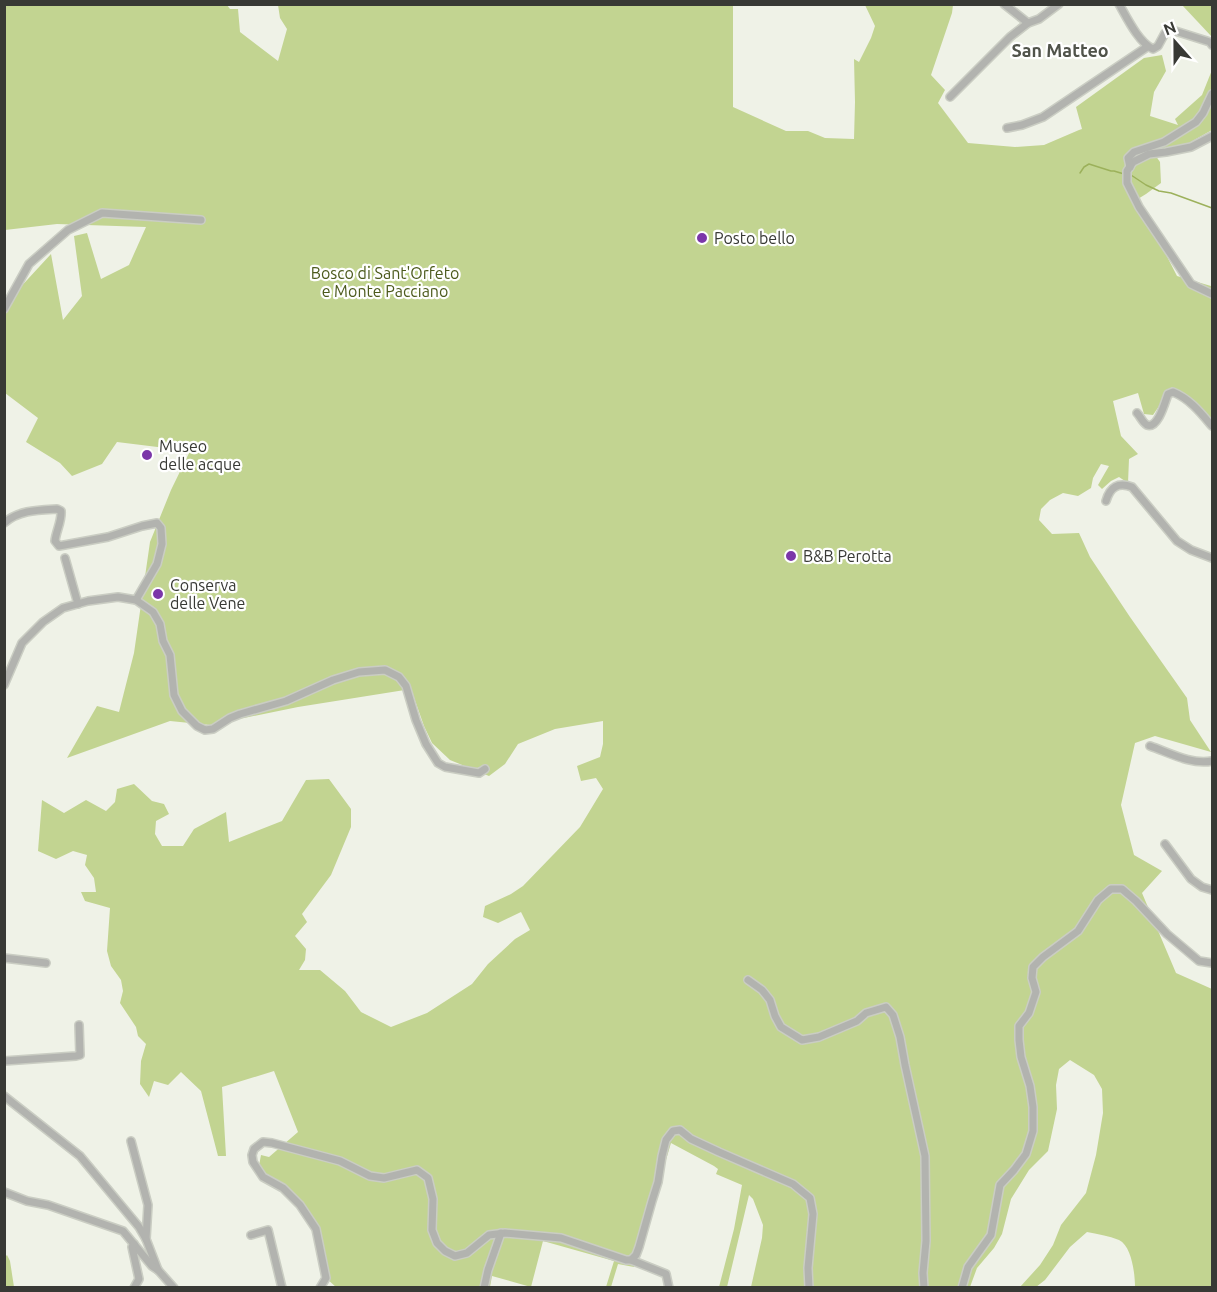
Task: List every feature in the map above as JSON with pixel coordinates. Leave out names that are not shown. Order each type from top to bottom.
[{"type":"street","points":[[1004,4],[1028,23]]},
{"type":"street","points":[[950,97],[1010,37],[1059,4]]},
{"type":"street","points":[[1119,4],[1147,47],[1153,49],[1158,46],[1165,33],[1172,30],[1210,42],[1212,45]]},
{"type":"street","points":[[1007,128],[1043,117],[1147,47]]},
{"type":"street","points":[[1130,167],[1128,158],[1134,152],[1164,142],[1196,122],[1212,94]]},
{"type":"street","points":[[1212,136],[1191,147],[1149,154],[1133,162],[1127,171],[1127,183],[1139,207],[1191,284],[1212,294]]},
{"type":"street","points":[[4,309],[29,264],[68,230],[102,213],[201,220]]},
{"type":"street","points":[[1137,413],[1146,424],[1154,424],[1158,421],[1168,394],[1173,392],[1198,409],[1212,426]]},
{"type":"street","points":[[1106,501],[1110,491],[1118,485],[1132,487],[1177,541],[1191,550],[1212,558]]},
{"type":"street","points":[[4,523],[28,510],[57,509],[61,511],[55,541],[59,546],[108,537],[157,523],[162,528],[162,544],[157,564],[136,600]]},
{"type":"street","points":[[64,558],[78,604]]},
{"type":"street","points":[[4,685],[22,643],[43,622],[63,608],[88,601],[118,597],[136,600],[153,612],[160,624],[163,641],[170,655],[174,695],[182,711],[197,726],[205,730],[213,729],[240,714],[286,701],[333,680],[359,672],[385,670],[399,677],[406,686],[416,720],[426,744],[438,763],[445,767],[479,773],[485,769]]},
{"type":"street","points":[[1150,746],[1192,761],[1205,763],[1212,761]]},
{"type":"street","points":[[1165,844],[1191,879],[1202,887],[1212,890]]},
{"type":"street","points":[[962,1287],[968,1267],[991,1235],[1000,1185],[1026,1154],[1033,1131],[1030,1086],[1019,1040],[1019,1026],[1029,1013],[1036,992],[1032,978],[1033,967],[1078,931],[1098,900],[1112,889],[1122,889],[1167,934],[1199,961],[1212,963]]},
{"type":"street","points":[[4,958],[46,963]]},
{"type":"street","points":[[748,980],[762,990],[770,1000],[781,1027],[802,1040],[819,1037],[857,1021],[866,1013],[886,1007],[892,1015],[900,1037],[925,1156],[924,1287]]},
{"type":"street","points":[[4,1060],[80,1055],[79,1025]]},
{"type":"street","points":[[4,1096],[80,1156],[139,1227],[158,1270]]},
{"type":"street","points":[[632,1260],[636,1256],[658,1182],[666,1140],[673,1131],[680,1130],[691,1139],[793,1184],[810,1198],[813,1214],[808,1268],[809,1287]]},
{"type":"street","points":[[131,1141],[148,1205],[146,1239]]},
{"type":"street","points":[[320,1287],[326,1278],[316,1229],[300,1205],[283,1188],[263,1177],[253,1162],[254,1149],[263,1142],[340,1161],[370,1176],[384,1178],[417,1170],[428,1178],[433,1199],[432,1230],[437,1243],[445,1251],[455,1256],[467,1253],[489,1235],[531,1234],[561,1238],[632,1260],[666,1274],[669,1287]]},
{"type":"street","points":[[4,1192],[123,1231],[152,1266],[174,1287]]},
{"type":"street","points":[[251,1235],[268,1230],[282,1287]]},
{"type":"street","points":[[484,1287],[501,1233]]},
{"type":"street","points":[[134,1244],[132,1247],[139,1279],[134,1287]]},
{"type":"green space","name":"Bosco di Sant'Orfeto e Monte Pacciano","points":[[5,5],[227,5],[230,9],[238,9],[240,32],[278,61],[287,29],[280,18],[278,5],[733,5],[733,107],[786,131],[808,131],[825,138],[854,139],[854,59],[859,62],[875,26],[865,5],[953,5],[931,75],[945,90],[938,103],[968,143],[1015,147],[1044,145],[1082,129],[1076,107],[1144,58],[1162,55],[1166,71],[1154,92],[1150,116],[1178,125],[1175,119],[1202,95],[1212,70],[1212,130],[1189,143],[1153,152],[1160,162],[1161,183],[1133,202],[1157,237],[1177,276],[1212,285],[1212,423],[1172,387],[1153,415],[1144,414],[1138,393],[1113,401],[1121,436],[1138,454],[1129,459],[1128,483],[1119,477],[1102,489],[1098,485],[1109,466],[1101,464],[1093,478],[1091,488],[1078,496],[1063,493],[1050,500],[1041,509],[1039,520],[1052,534],[1079,533],[1090,557],[1187,698],[1190,720],[1211,752],[1155,736],[1135,743],[1121,805],[1134,855],[1162,871],[1142,893],[1176,973],[1212,989],[1212,1287],[1135,1287],[1132,1261],[1123,1243],[1111,1237],[1087,1232],[1070,1247],[1045,1280],[1036,1287],[1020,1287],[1040,1265],[1053,1245],[1061,1225],[1086,1193],[1096,1155],[1103,1113],[1102,1089],[1094,1075],[1070,1060],[1059,1069],[1056,1085],[1057,1109],[1048,1151],[1029,1170],[1011,1199],[1002,1234],[994,1248],[977,1268],[970,1287],[751,1287],[763,1225],[753,1199],[749,1195],[727,1287],[719,1287],[734,1229],[742,1185],[716,1174],[718,1169],[714,1166],[671,1143],[634,1267],[618,1264],[611,1287],[606,1287],[614,1261],[543,1241],[531,1287],[492,1276],[490,1287],[337,1288],[326,1278],[316,1229],[300,1205],[263,1177],[259,1166],[261,1155],[269,1157],[298,1132],[274,1071],[222,1087],[226,1156],[218,1156],[201,1091],[181,1072],[168,1085],[154,1081],[149,1097],[140,1084],[141,1061],[146,1044],[138,1036],[136,1027],[120,1003],[123,991],[121,980],[111,966],[107,951],[110,908],[85,901],[81,892],[96,892],[94,878],[85,865],[87,855],[73,851],[56,859],[38,851],[42,800],[64,813],[86,800],[106,811],[115,802],[117,789],[134,784],[152,801],[164,804],[169,814],[156,821],[155,834],[162,846],[183,846],[194,829],[226,812],[229,842],[282,821],[306,780],[329,779],[351,809],[351,827],[331,875],[302,914],[307,922],[295,936],[306,949],[305,960],[299,970],[320,970],[345,991],[361,1012],[391,1027],[427,1013],[472,984],[488,964],[515,939],[530,930],[521,912],[498,923],[483,917],[485,906],[523,886],[580,827],[603,789],[596,778],[581,781],[577,766],[600,757],[603,744],[603,721],[555,729],[518,744],[505,764],[489,776],[450,760],[432,743],[411,689],[298,707],[210,725],[170,721],[67,758],[97,706],[119,712],[134,653],[150,542],[190,451],[117,442],[102,464],[72,476],[60,463],[26,442],[38,418],[5,393],[4,305],[51,254],[63,320],[82,296],[74,236],[87,233],[101,279],[129,265],[146,227],[57,224],[5,230]]},
{"type":"green space","points":[[1182,5],[1212,5],[1212,37]]},
{"type":"green space","points":[[7,1255],[14,1287],[5,1285],[4,1258]]},
{"type":"waterway","points":[[1080,173],[1089,164],[1124,174]]},
{"type":"waterway","points":[[1131,175],[1159,191],[1212,208]]},
{"type":"place","name":"Posto bello","points":[[702,238]]},
{"type":"place","name":"Museo delle acque","points":[[147,455]]},
{"type":"place","name":"B&B Perotta","points":[[791,556]]},
{"type":"place","name":"Conserva delle Vene","points":[[158,594]]},
{"type":"district","name":"San Matteo","points":[[1060,51]]}]
